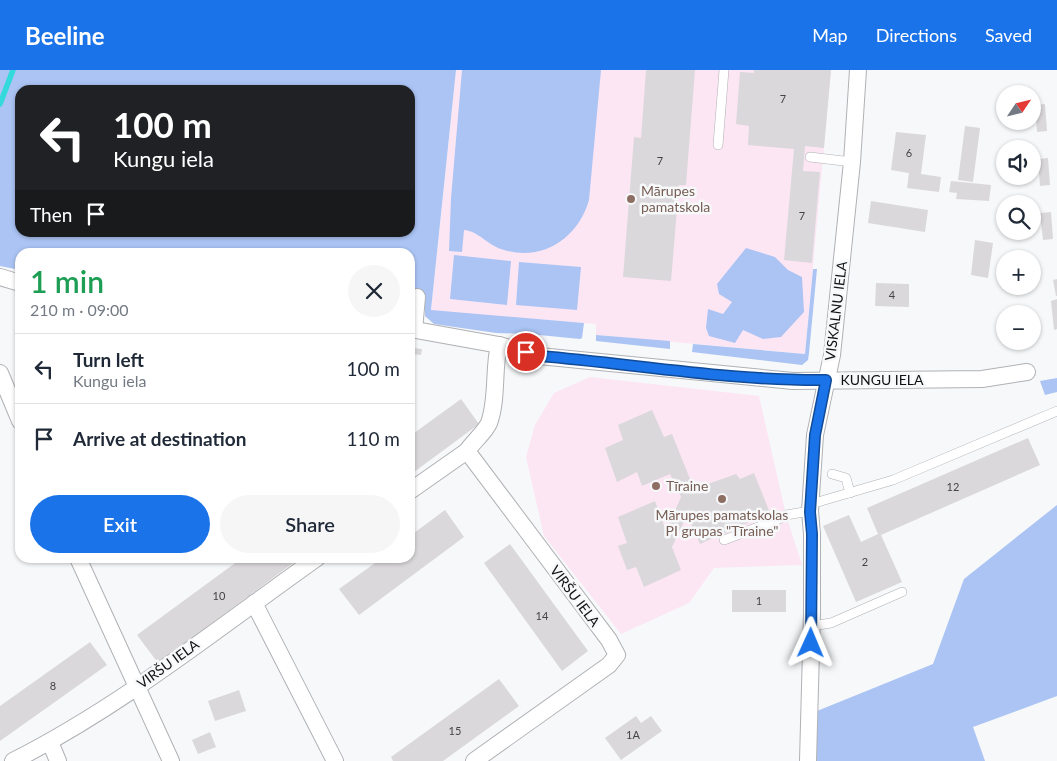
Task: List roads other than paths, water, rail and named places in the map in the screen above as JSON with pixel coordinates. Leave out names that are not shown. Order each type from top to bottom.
[{"type":"street","name":"VISKALNU IELA","points":[[808,761],[812,626],[811,508],[815,435],[832,355],[852,162],[858,70]]},
{"type":"street","points":[[0,276],[15,281]]},
{"type":"street","points":[[415,310],[417,297]]},
{"type":"street","name":"KUNGU IELA","points":[[415,330],[499,344],[540,356],[777,379],[982,379],[1027,372]]},
{"type":"street","points":[[415,487],[467,451],[488,424],[496,385],[499,344]]},
{"type":"street","points":[[0,373],[15,409]]},
{"type":"street","name":"VIRŠU IELA","points":[[467,451],[609,640],[617,655],[609,665],[474,761]]},
{"type":"street","points":[[80,563],[172,761]]},
{"type":"street","name":"VIRŠU IELA","points":[[12,761],[50,742],[138,686],[310,563]]},
{"type":"street","points":[[254,603],[335,761]]},
{"type":"street","points":[[50,742],[58,761]]},
{"type":"lane","points":[[718,145],[724,70]]},
{"type":"lane","points":[[810,157],[852,162]]},
{"type":"lane","points":[[724,540],[786,515],[893,480],[1057,411]]},
{"type":"lane","points":[[832,474],[846,478],[850,493]]},
{"type":"lane","points":[[812,626],[831,622],[902,592]]},
{"type":"waterway","points":[[0,104],[13,70]]},
{"type":"place","name":"Mārupes pamatskola","points":[[631,199]]},
{"type":"place","name":"Tīraine","points":[[656,486]]},
{"type":"place","name":"Mārupes pamatskolas PI grupas \"Tīraine\"","points":[[722,499]]}]
